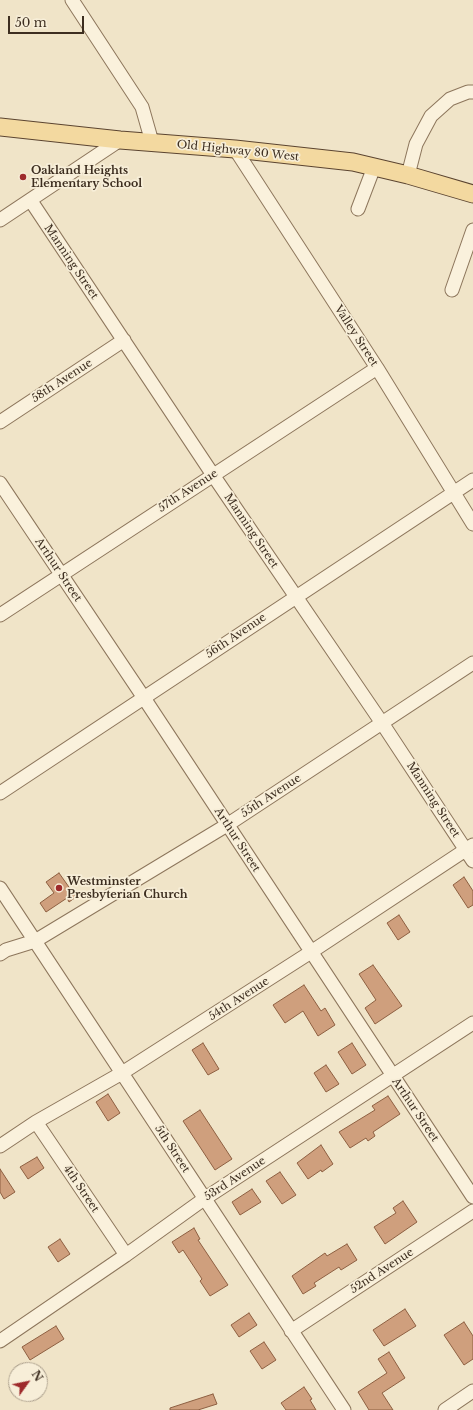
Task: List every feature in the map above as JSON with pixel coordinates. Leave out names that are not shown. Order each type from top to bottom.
[{"type":"main road","name":"Old Highway 80 West","points":[[0,127],[120,140],[235,149],[353,162],[408,174],[473,194]]},
{"type":"street","points":[[72,0],[142,107],[152,142]]},
{"type":"street","points":[[408,174],[416,144],[431,116],[450,99],[468,92],[473,92]]},
{"type":"street","points":[[0,220],[120,140]]},
{"type":"street","name":"Valley Street","points":[[235,149],[377,368],[473,524]]},
{"type":"street","points":[[358,209],[374,167]]},
{"type":"street","name":"Manning Street","points":[[30,201],[295,597],[469,847],[473,861]]},
{"type":"street","points":[[452,290],[473,230]]},
{"type":"street","name":"58th Avenue","points":[[0,422],[124,340]]},
{"type":"street","name":"57th Avenue","points":[[0,614],[62,575],[377,368]]},
{"type":"street","name":"56th Avenue","points":[[0,793],[473,480]]},
{"type":"street","name":"Arthur Street","points":[[0,483],[144,698],[473,1197]]},
{"type":"street","name":"55th Avenue","points":[[0,954],[6,950],[35,940],[227,825],[473,663]]},
{"type":"street","name":"54th Avenue","points":[[0,1146],[36,1122],[122,1073],[311,952],[469,847]]},
{"type":"street","name":"5th Street","points":[[0,888],[344,1410]]},
{"type":"street","name":"53rd Avenue","points":[[0,1340],[126,1255],[204,1199],[473,1023]]},
{"type":"street","name":"4th Street","points":[[36,1122],[126,1255]]},
{"type":"street","name":"52nd Avenue","points":[[291,1331],[473,1211]]},
{"type":"street","points":[[445,1410],[473,1391]]},
{"type":"building","name":"Westminster Presbyterian Church","points":[[59,873],[76,897],[69,902],[67,898],[46,912],[40,903],[54,893],[46,882]]},
{"type":"building","points":[[464,877],[473,891],[473,905],[468,908],[453,885]]},
{"type":"building","points":[[399,915],[410,932],[398,940],[387,923]]},
{"type":"building","points":[[373,965],[402,1006],[375,1024],[365,1008],[376,1000],[359,974]]},
{"type":"building","points":[[304,985],[321,1011],[325,1008],[335,1025],[318,1036],[303,1011],[285,1023],[273,1005]]},
{"type":"building","points":[[203,1043],[219,1069],[208,1075],[192,1050]]},
{"type":"building","points":[[352,1043],[366,1065],[352,1074],[338,1052]]},
{"type":"building","points":[[326,1065],[339,1084],[326,1092],[314,1073]]},
{"type":"building","points":[[108,1094],[120,1113],[108,1121],[96,1102]]},
{"type":"building","points":[[388,1096],[400,1114],[373,1132],[375,1136],[368,1141],[366,1138],[350,1148],[339,1132],[375,1110],[372,1106]]},
{"type":"building","points":[[200,1110],[232,1159],[215,1170],[183,1121]]},
{"type":"building","points":[[321,1145],[333,1164],[322,1172],[321,1170],[308,1179],[297,1163]]},
{"type":"building","points":[[37,1157],[44,1168],[28,1179],[20,1167]]},
{"type":"building","points":[[0,1169],[15,1192],[4,1199],[0,1192]]},
{"type":"building","points":[[280,1172],[296,1195],[282,1204],[266,1181]]},
{"type":"building","points":[[252,1189],[261,1202],[240,1215],[232,1202]]},
{"type":"building","points":[[403,1201],[417,1222],[385,1244],[374,1227],[396,1213],[393,1208]]},
{"type":"building","points":[[194,1228],[200,1239],[198,1240],[228,1285],[210,1296],[200,1281],[202,1279],[183,1250],[179,1253],[172,1242]]},
{"type":"building","points":[[60,1239],[70,1254],[58,1262],[48,1247]]},
{"type":"building","points":[[347,1244],[357,1260],[341,1270],[339,1267],[314,1283],[316,1286],[303,1294],[292,1276],[325,1253],[327,1256]]},
{"type":"building","points":[[405,1309],[416,1326],[384,1346],[373,1330]]},
{"type":"building","points":[[249,1313],[257,1325],[239,1337],[231,1325]]},
{"type":"building","points":[[464,1322],[473,1336],[473,1359],[464,1365],[444,1335]]},
{"type":"building","points":[[56,1326],[64,1339],[30,1360],[22,1347]]},
{"type":"building","points":[[264,1342],[276,1360],[262,1369],[250,1351]]},
{"type":"building","points":[[389,1352],[405,1378],[382,1393],[393,1410],[369,1410],[358,1392],[387,1373],[378,1359]]},
{"type":"building","points":[[304,1387],[312,1399],[310,1400],[316,1410],[286,1410],[281,1403]]},
{"type":"building","points":[[213,1394],[217,1404],[198,1410],[170,1410],[170,1408]]},
{"type":"place","name":"Oakland Heights Elementary School","points":[[23,177]]},
{"type":"place","name":"Westminster Presbyterian Church","points":[[59,888]]}]
